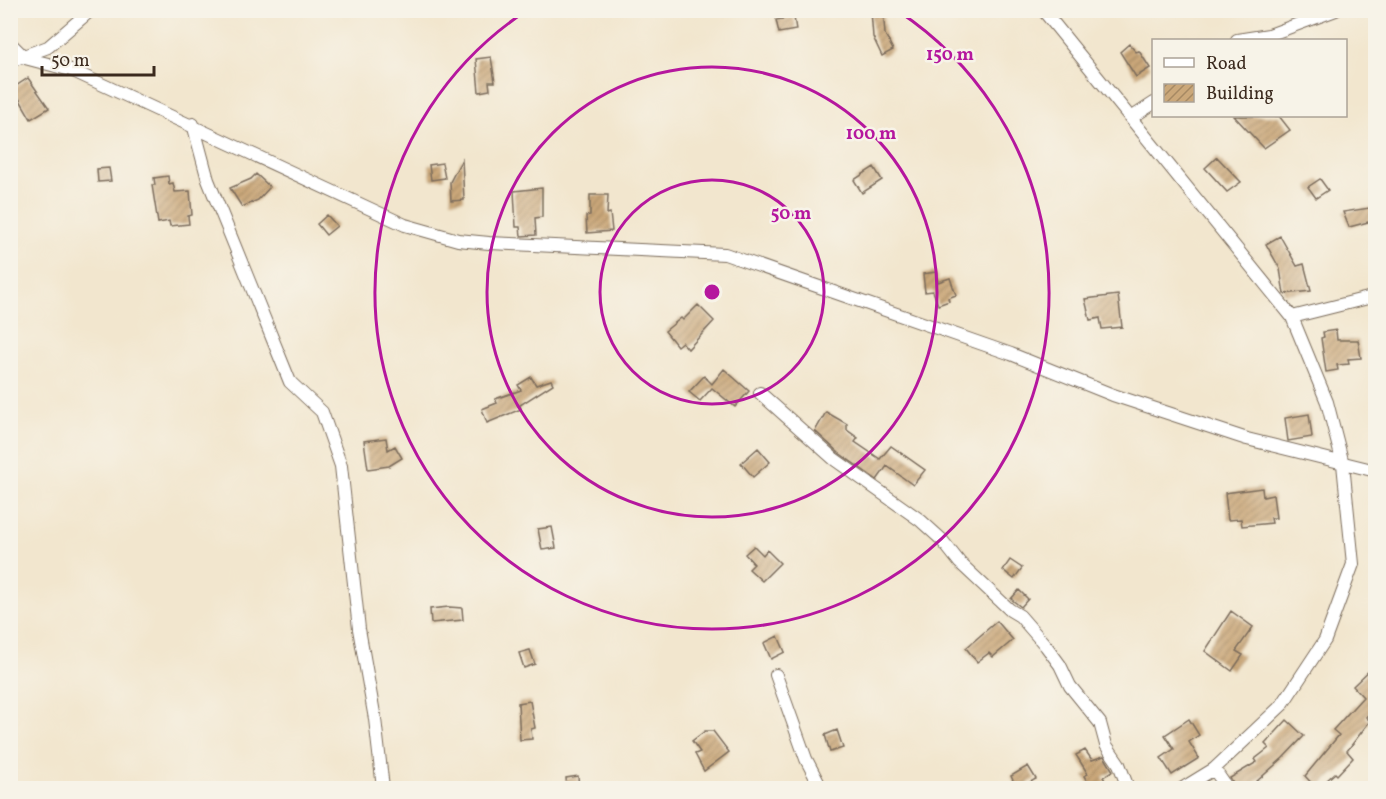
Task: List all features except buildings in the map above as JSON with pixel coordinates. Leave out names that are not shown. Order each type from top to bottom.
[{"type":"street","points":[[10,61],[26,58],[48,47],[91,10]]},
{"type":"street","points":[[1043,10],[1292,317],[1327,402],[1343,464],[1353,564],[1325,640],[1282,705],[1214,769],[1183,789]]},
{"type":"street","points":[[1243,39],[1269,35],[1336,10]]},
{"type":"street","points":[[10,43],[26,58],[71,70],[127,98],[194,124],[342,198],[405,225],[458,240],[489,243],[725,254],[1011,354],[1113,395],[1247,439],[1376,471]]},
{"type":"street","points":[[1131,118],[1152,104]]},
{"type":"street","points":[[194,124],[208,180],[290,382],[321,412],[341,466],[359,629],[375,719],[383,789]]},
{"type":"street","points":[[1292,317],[1376,296]]},
{"type":"street","points":[[760,393],[834,459],[920,520],[941,539],[960,563],[1010,610],[1020,616],[1046,646],[1060,665],[1070,686],[1100,723],[1106,744],[1119,764],[1128,789]]},
{"type":"street","points":[[776,675],[806,759],[821,789]]},
{"type":"street","points":[[1214,769],[1227,789]]}]
